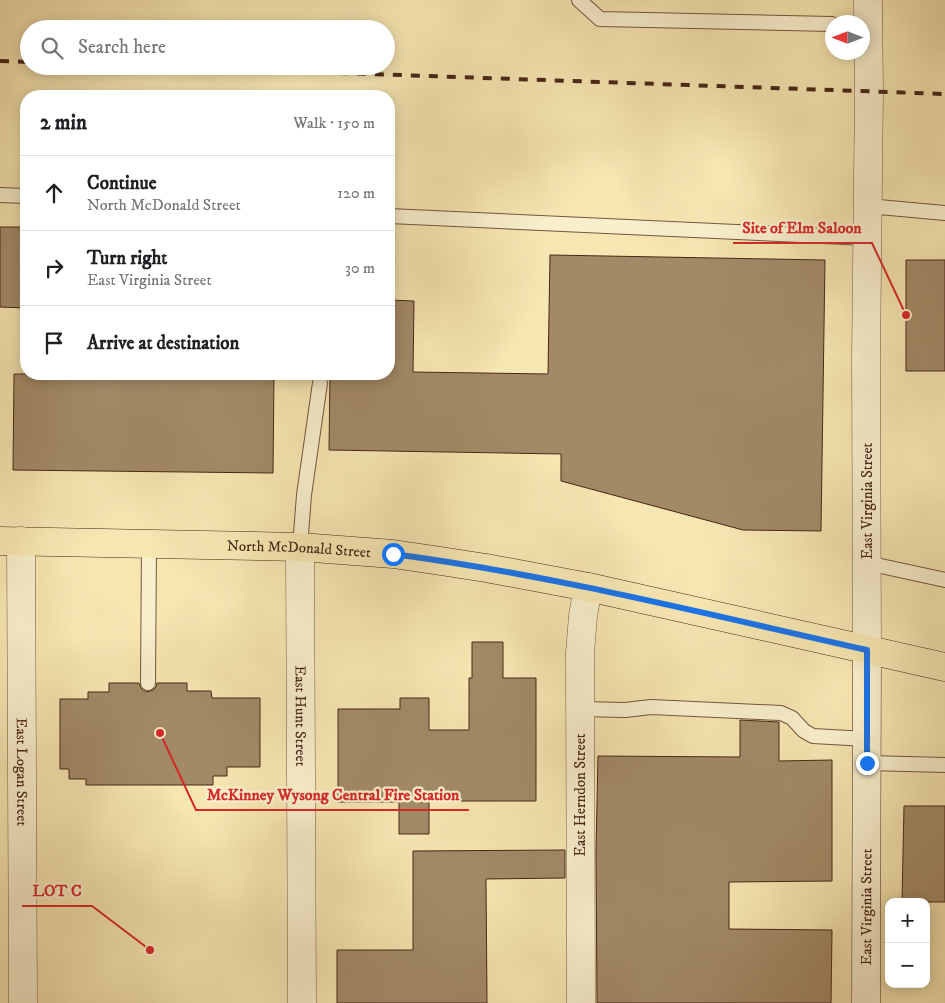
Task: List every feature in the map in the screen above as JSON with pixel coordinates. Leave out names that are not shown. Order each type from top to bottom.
[{"type":"main road","name":"North McDonald Street","points":[[10,541],[300,548],[393,554],[486,568],[588,588],[945,667]]},
{"type":"street","name":"East Virginia Street","points":[[866,1003],[867,60]]},
{"type":"street","name":"East Logan Street","points":[[10,541],[23,1003]]},
{"type":"street","name":"East Hunt Street","points":[[300,548],[302,1003]]},
{"type":"street","name":"East Herndon Street","points":[[581,1003],[581,635],[588,588]]},
{"type":"lane","points":[[579,0],[600,19],[825,24]]},
{"type":"lane","points":[[0,194],[20,196]]},
{"type":"lane","points":[[868,206],[945,213]]},
{"type":"lane","points":[[395,216],[867,238]]},
{"type":"lane","points":[[300,548],[304,495],[320,383]]},
{"type":"lane","points":[[148,683],[149,544]]},
{"type":"lane","points":[[867,563],[945,580]]},
{"type":"lane","points":[[580,709],[625,710],[650,707],[781,713],[792,718],[804,731],[813,736],[867,751],[945,765]]},
{"type":"building","points":[[0,227],[20,227],[20,308],[0,307]]},
{"type":"building","points":[[550,255],[825,260],[821,531],[743,530],[561,481],[561,454],[329,450],[330,380],[395,380],[395,300],[414,301],[413,372],[548,374]]},
{"type":"building","points":[[906,260],[945,260],[945,371],[906,371]]},
{"type":"building","points":[[14,374],[20,374],[20,380],[274,380],[273,473],[13,470]]},
{"type":"building","points":[[472,642],[503,642],[503,678],[536,678],[536,801],[429,801],[429,834],[399,834],[399,802],[338,802],[338,709],[400,709],[400,698],[429,698],[429,730],[469,730],[469,678],[472,678]]},
{"type":"building","points":[[109,683],[139,683],[141,688],[147,692],[153,690],[157,683],[187,683],[187,691],[211,691],[212,698],[260,698],[260,767],[227,767],[227,776],[213,776],[213,785],[86,785],[86,779],[69,779],[69,769],[60,769],[60,699],[88,699],[88,692],[109,692]]},
{"type":"building","points":[[740,720],[779,722],[779,761],[832,760],[832,881],[729,882],[729,929],[832,930],[831,1003],[597,1003],[596,850],[598,756],[740,757]]},
{"type":"building","points":[[904,806],[945,806],[945,902],[930,902],[930,898],[902,898]]},
{"type":"building","points":[[565,850],[565,878],[486,879],[487,1003],[337,1003],[337,950],[413,950],[413,851]]},
{"type":"railway","points":[[0,61],[20,62]]},
{"type":"railway","points":[[395,75],[945,94]]},
{"type":"place","name":"Site of Elm Saloon","points":[[906,315]]},
{"type":"place","name":"McKinney Wysong Central Fire Station","points":[[160,733]]},
{"type":"place","name":"LOT C","points":[[150,950]]},
{"type":"route","points":[[393,554],[486,568],[588,588],[867,650],[867,763]]}]
